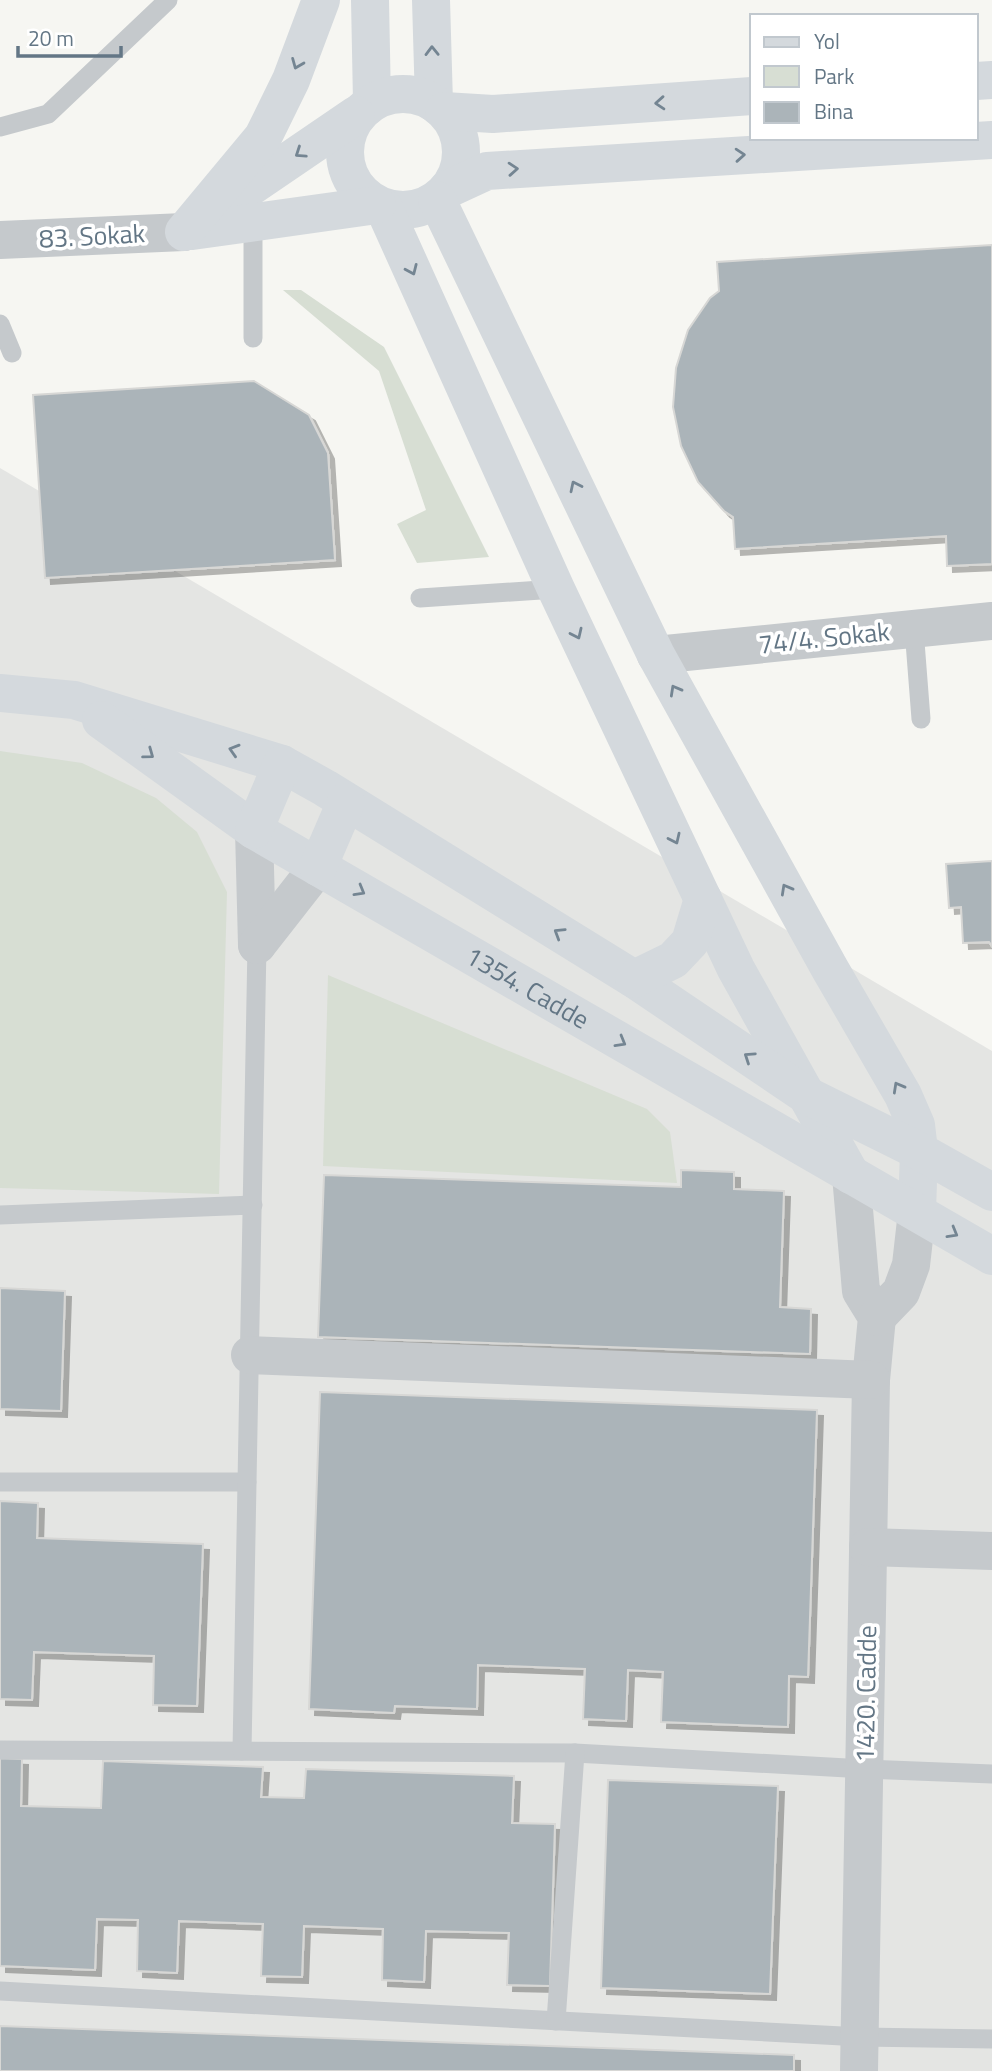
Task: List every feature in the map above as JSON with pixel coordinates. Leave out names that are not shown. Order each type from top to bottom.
[{"type":"main road","points":[[184,232],[263,137],[291,80],[321,0]]},
{"type":"main road","points":[[370,0],[364,108],[346,134],[344,155],[348,175],[360,193],[381,207],[556,589],[736,970],[851,1175]]},
{"type":"main road","points":[[431,0],[439,107],[454,124],[460,140],[461,157],[457,174],[443,194]]},
{"type":"main road","points":[[184,232],[364,108],[392,94],[414,94],[439,107],[493,114],[750,96]]},
{"type":"main road","points":[[184,232],[381,207],[402,210],[421,208],[487,171],[992,140]]},
{"type":"main road","points":[[443,194],[656,656],[903,1095],[916,1125],[919,1151],[917,1213]]},
{"type":"main road","points":[[0,693],[74,700],[282,764],[634,979],[806,1095],[919,1151],[992,1192]]},
{"type":"main road","name":"1354. Cadde","points":[[74,700],[254,831],[992,1256]]},
{"type":"main road","points":[[254,831],[282,764]]},
{"type":"main road","points":[[318,867],[346,802]]},
{"type":"main road","points":[[634,979],[673,960],[690,942],[703,899]]},
{"type":"street","name":"83. Sokak","points":[[0,240],[184,232]]},
{"type":"street","name":"74/4. Sokak","points":[[656,656],[992,621]]},
{"type":"street","points":[[254,831],[257,945]]},
{"type":"street","points":[[257,945],[318,867]]},
{"type":"street","points":[[851,1175],[861,1291],[877,1317],[901,1292],[911,1265],[917,1213]]},
{"type":"street","name":"1420. Cadde","points":[[860,2054],[871,1380],[877,1317]]},
{"type":"street","points":[[250,1355],[871,1380]]},
{"type":"street","points":[[868,1547],[992,1551]]},
{"type":"lane","points":[[0,127],[48,114],[168,0]]},
{"type":"lane","points":[[253,223],[254,338]]},
{"type":"lane","points":[[0,324],[12,353]]},
{"type":"lane","points":[[420,598],[556,589]]},
{"type":"lane","points":[[914,629],[921,719]]},
{"type":"lane","points":[[243,1751],[257,945]]},
{"type":"lane","points":[[0,1215],[253,1205]]},
{"type":"lane","points":[[0,1482],[247,1482]]},
{"type":"lane","points":[[0,1750],[575,1753],[992,1774]]},
{"type":"lane","points":[[556,2021],[575,1753]]},
{"type":"lane","points":[[0,1991],[556,2021],[860,2054],[992,2039]]},
{"type":"shaded area","points":[[0,468],[992,1051],[992,2071],[0,2071]]},
{"type":"green space","points":[[283,290],[301,290],[384,347],[489,557],[417,563],[397,524],[426,510],[379,371]]},
{"type":"green space","points":[[0,751],[82,763],[156,798],[197,832],[227,892],[219,1194],[0,1188]]},
{"type":"green space","points":[[328,975],[647,1109],[670,1132],[677,1183],[323,1166]]},
{"type":"building","points":[[992,245],[992,564],[947,566],[946,536],[735,549],[733,517],[724,511],[698,482],[681,446],[673,407],[676,368],[688,330],[710,298],[719,291],[717,262]]},
{"type":"building","points":[[254,381],[309,415],[328,453],[335,560],[45,578],[33,395]]},
{"type":"building","points":[[992,861],[992,946],[989,942],[963,943],[961,907],[949,908],[946,864]]},
{"type":"building","points":[[681,1170],[734,1172],[734,1189],[784,1191],[780,1307],[811,1309],[810,1354],[318,1337],[324,1175],[681,1187]]},
{"type":"building","points":[[0,1288],[65,1291],[61,1411],[0,1409]]},
{"type":"building","points":[[320,1392],[817,1410],[808,1677],[789,1676],[788,1727],[661,1722],[663,1672],[628,1670],[626,1721],[583,1719],[585,1669],[478,1665],[477,1709],[395,1706],[394,1713],[309,1709]]},
{"type":"building","points":[[0,1501],[38,1503],[37,1538],[203,1544],[197,1706],[153,1705],[154,1656],[34,1652],[32,1700],[0,1699]]},
{"type":"building","points":[[0,1758],[22,1759],[21,1806],[101,1808],[103,1761],[263,1767],[261,1797],[304,1798],[306,1769],[514,1776],[512,1823],[555,1824],[550,1986],[507,1985],[509,1933],[426,1931],[424,1982],[382,1980],[383,1929],[304,1926],[302,1977],[261,1976],[263,1924],[179,1921],[177,1973],[137,1971],[138,1920],[97,1919],[95,1970],[0,1966]]},
{"type":"building","points":[[608,1780],[778,1786],[770,1994],[601,1988]]},
{"type":"building","points":[[0,2026],[794,2055],[794,2071],[0,2071]]}]
